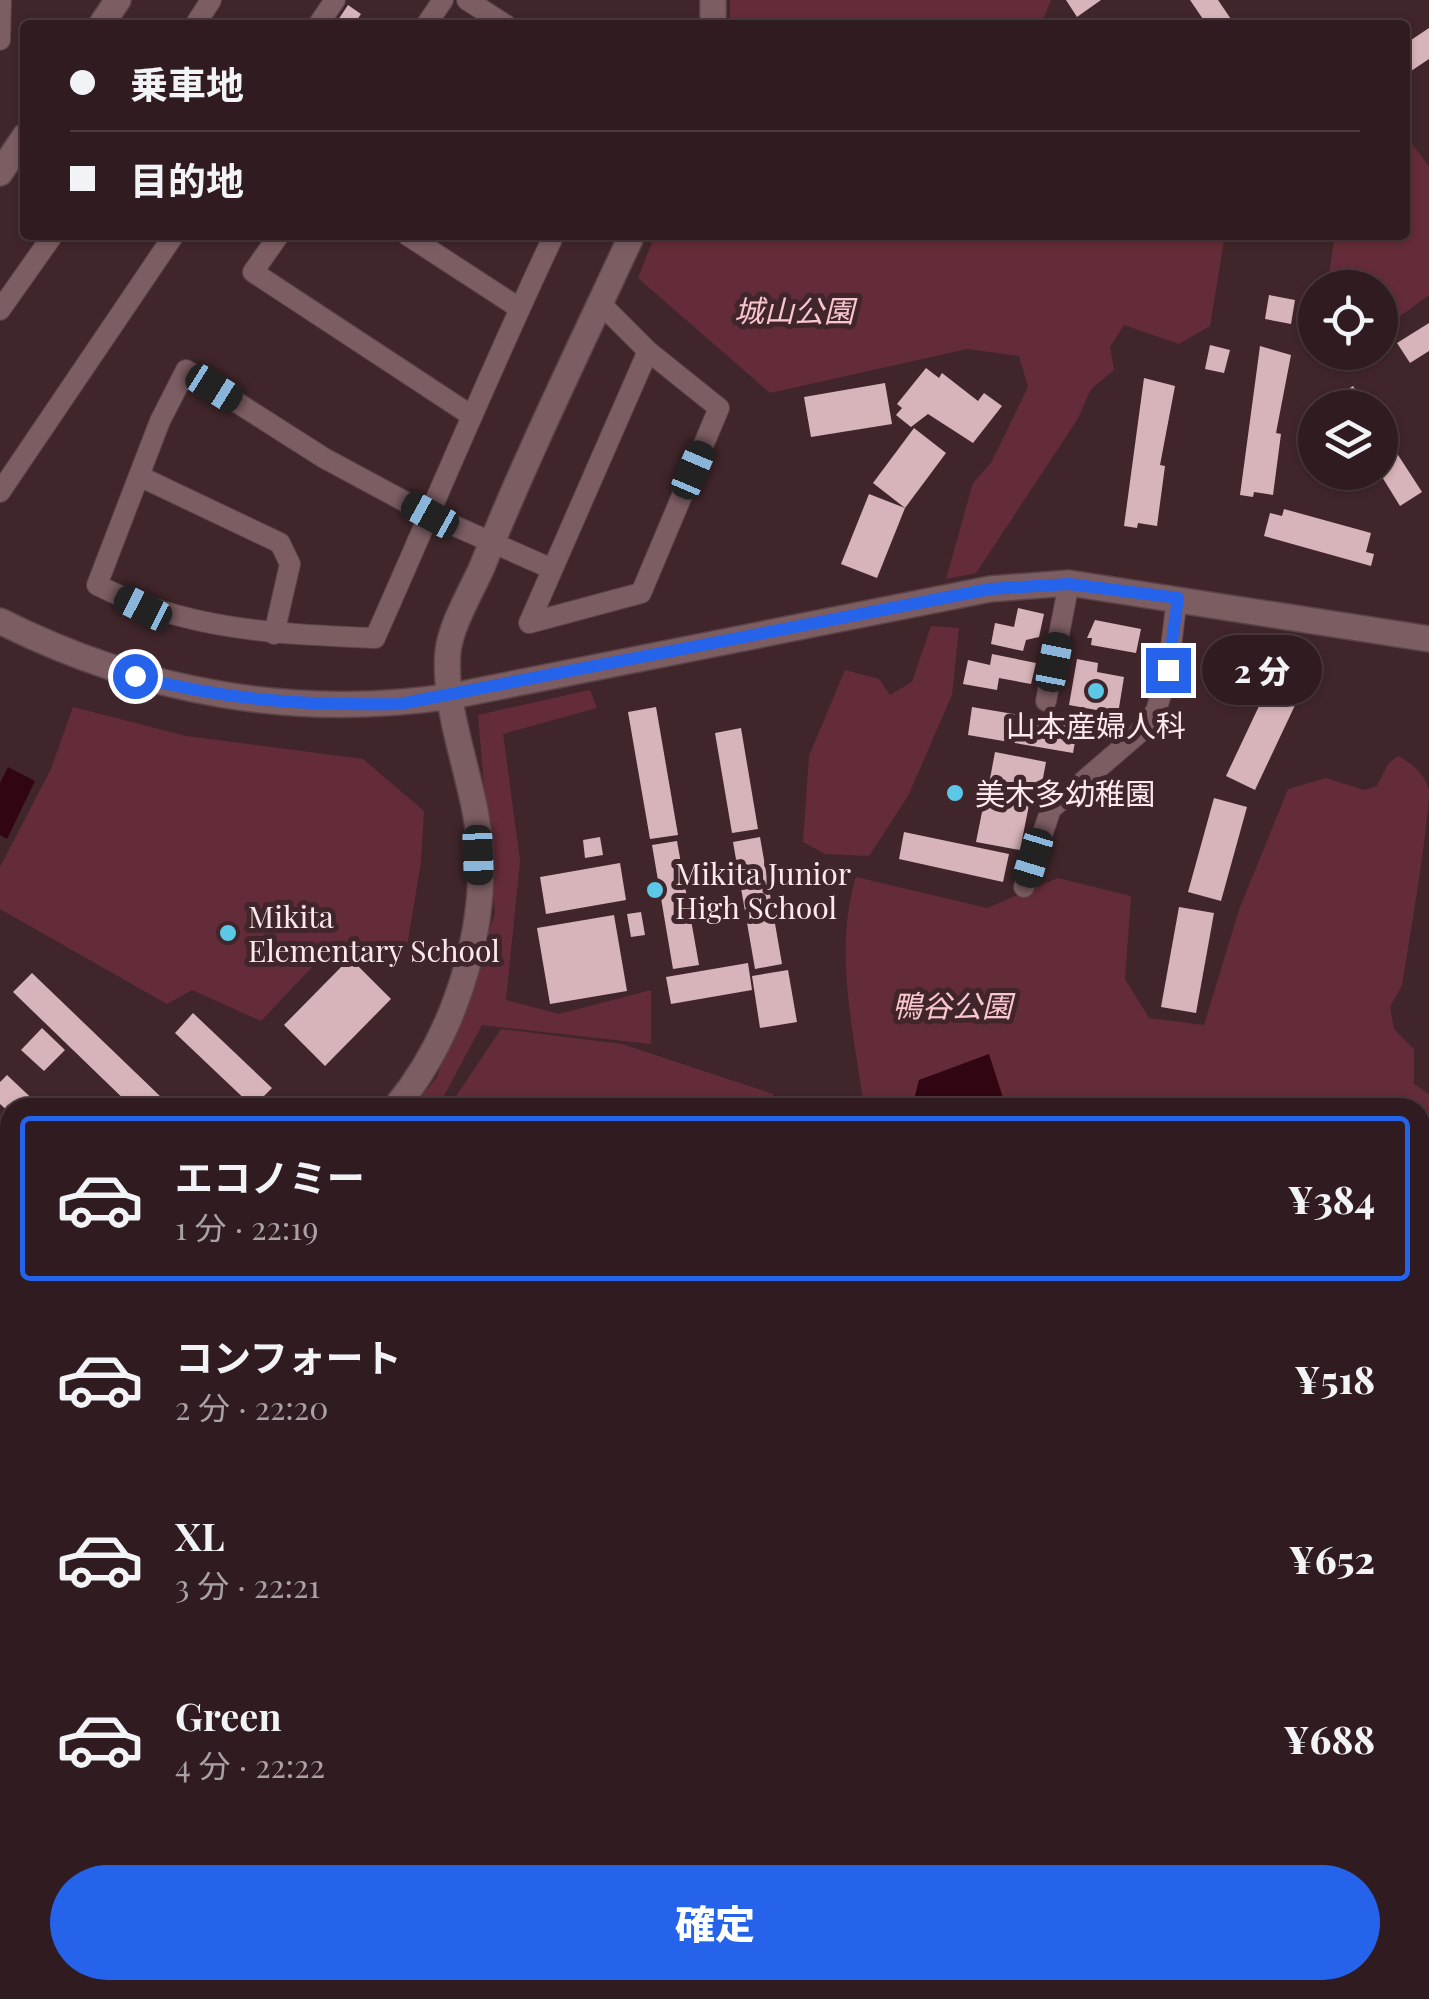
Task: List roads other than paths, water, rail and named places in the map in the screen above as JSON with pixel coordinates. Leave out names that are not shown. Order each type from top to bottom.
[{"type":"street","points":[[0,40],[2,0]]},
{"type":"street","points":[[467,0],[498,20]]},
{"type":"street","points":[[0,173],[20,143]]},
{"type":"street","points":[[0,310],[49,240]]},
{"type":"street","points":[[0,492],[171,240]]},
{"type":"street","points":[[275,240],[253,272],[472,416]]},
{"type":"street","points":[[415,240],[519,308]]},
{"type":"street","points":[[550,568],[430,515],[324,458],[186,370],[138,476],[97,585],[158,612],[202,624],[274,634],[375,638],[430,515],[519,308],[552,240]]},
{"type":"street","points":[[402,1098],[433,1051],[468,963],[479,889],[477,821],[452,696],[448,650],[492,542],[630,240]]},
{"type":"street","points":[[600,304],[648,351],[720,408],[641,592],[529,623],[648,351]]},
{"type":"street","points":[[138,476],[280,543],[290,564],[274,634]]},
{"type":"street","points":[[1046,701],[1069,584]]},
{"type":"street","points":[[0,621],[106,668],[239,699],[364,705],[452,696],[990,589],[1069,584],[1429,639]]},
{"type":"street","points":[[1024,887],[1051,808],[1138,734],[1156,710],[1168,670],[1178,598]]},
{"type":"place","name":"山本産婦人科","points":[[1096,691]]},
{"type":"place","name":"美木多幼稚園","points":[[955,793]]},
{"type":"place","name":"Mikita Junior High School","points":[[655,890]]},
{"type":"place","name":"Mikita Elementary School","points":[[228,933]]},
{"type":"park label","name":"城山公園","points":[[794,310]]},
{"type":"park label","name":"鴨谷公園","points":[[952,1005]]}]
